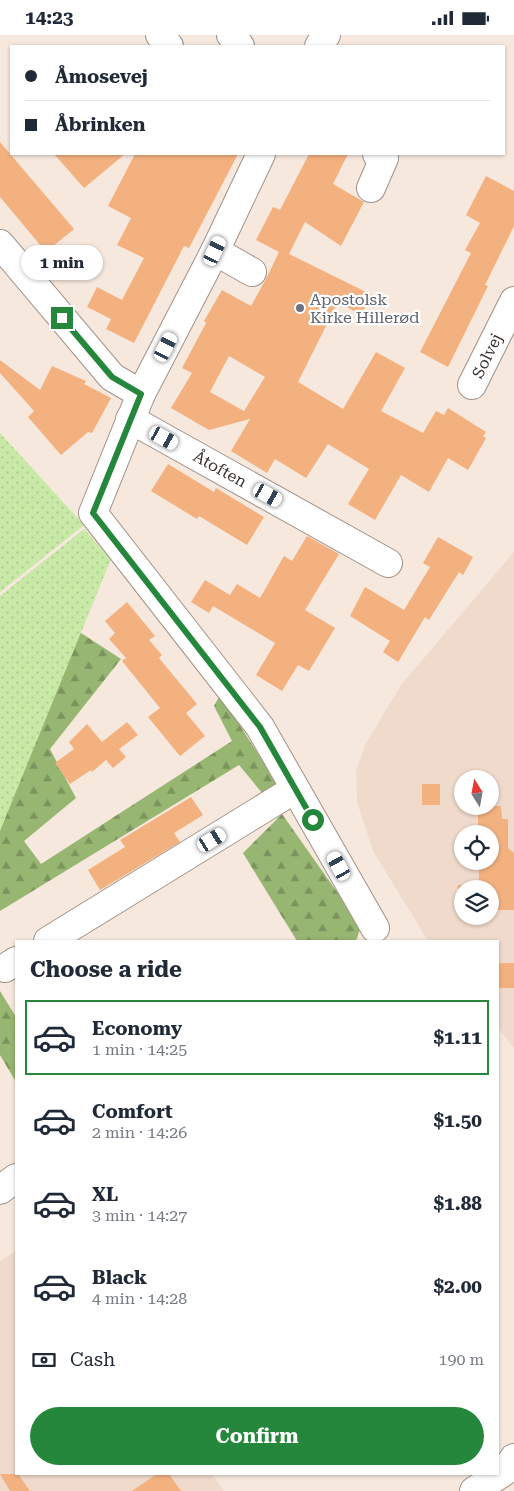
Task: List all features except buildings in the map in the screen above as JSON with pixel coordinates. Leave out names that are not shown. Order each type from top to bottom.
[{"type":"street","points":[[160,35],[168,45]]},
{"type":"street","points":[[231,35],[239,45]]},
{"type":"street","points":[[261,155],[215,251],[141,394],[93,513],[260,727],[374,928]]},
{"type":"street","points":[[371,188],[384,158],[379,155]]},
{"type":"street","points":[[0,244],[112,377],[141,394]]},
{"type":"street","points":[[215,251],[252,272]]},
{"type":"street","name":"Solvej","points":[[472,385],[514,301]]},
{"type":"street","name":"Åtoften","points":[[130,419],[388,563]]},
{"type":"street","points":[[50,940],[295,789]]},
{"type":"street","points":[[0,1190],[15,1179]]},
{"type":"street","points":[[499,1475],[505,1471],[514,1458]]},
{"type":"street","points":[[474,1491],[499,1475]]},
{"type":"shaded area","points":[[514,552],[514,1048],[499,1029],[499,940],[427,940],[373,851],[357,802],[356,771],[366,743],[401,685]]},
{"type":"shaded area","points":[[15,1252],[15,1475],[213,1475],[224,1491],[0,1491],[0,1261]]},
{"type":"green space","points":[[0,433],[84,525],[0,592]]},
{"type":"green space","points":[[84,529],[111,559],[0,831],[0,596]]},
{"type":"green space","points":[[78,631],[121,659],[50,749],[76,798],[24,841],[41,864],[232,741],[214,706],[220,695],[277,783],[263,794],[239,765],[0,911],[0,825]]},
{"type":"green space","points":[[282,814],[361,926],[356,940],[296,940],[243,853]]},
{"type":"green space","points":[[0,991],[15,1015],[15,1080],[0,1055]]},
{"type":"place","name":"Apostolsk Kirke Hillerød","points":[[300,308]]},
{"type":"route","points":[[62,318],[112,377],[141,394],[93,513],[260,727],[313,820]]}]
